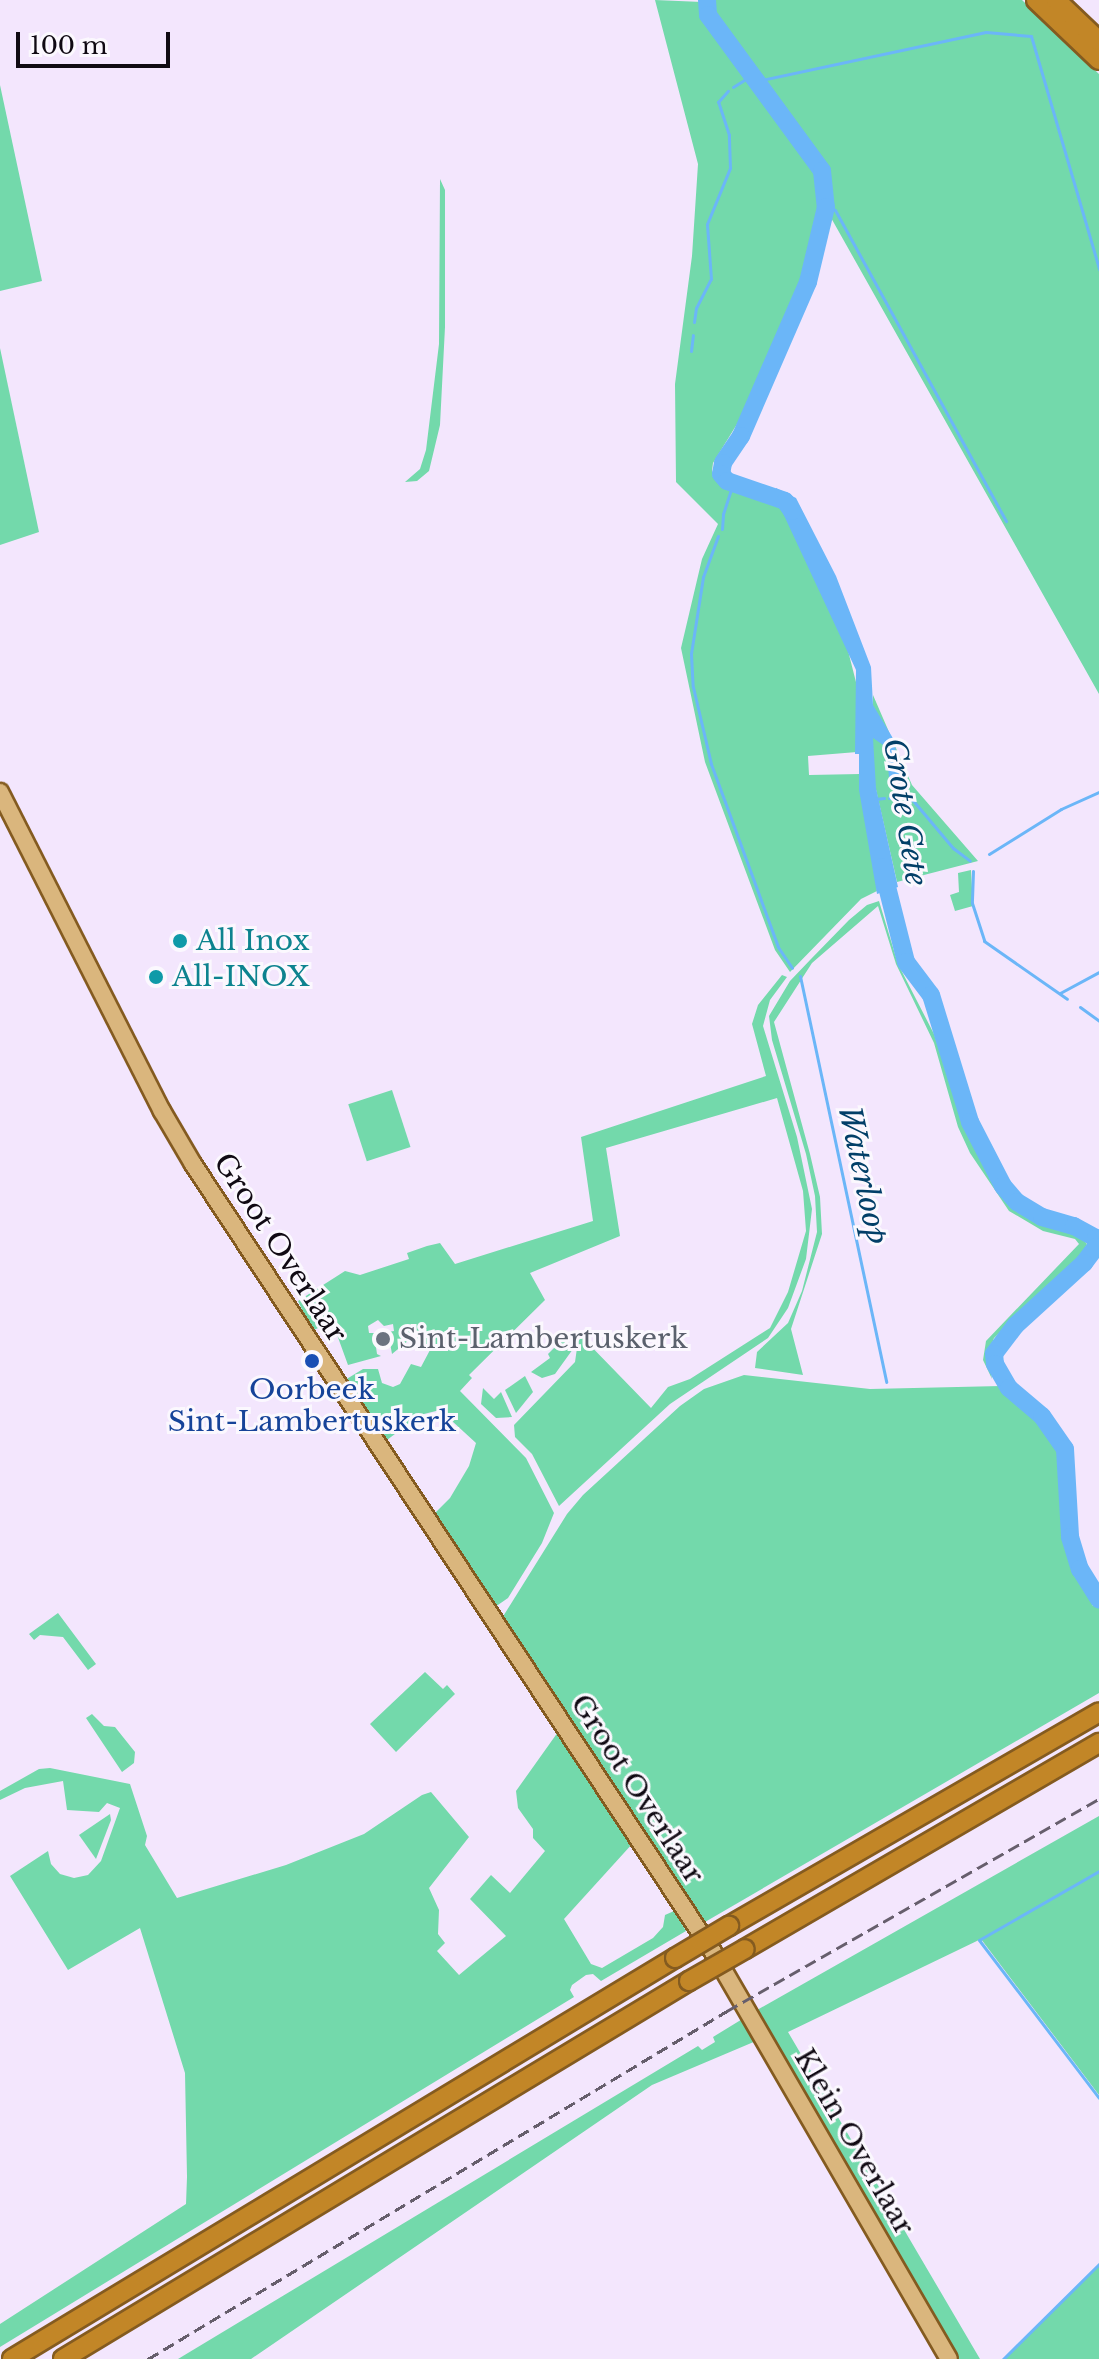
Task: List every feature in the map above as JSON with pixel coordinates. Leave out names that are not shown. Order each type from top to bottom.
[{"type":"highway","points":[[1036,0],[1099,60]]},
{"type":"highway","points":[[1056,0],[1099,41]]},
{"type":"highway","points":[[12,2359],[675,1958],[1099,1712]]},
{"type":"highway","points":[[63,2359],[689,1981],[1099,1743]]},
{"type":"main road","name":"Groot Overlaar","points":[[0,792],[162,1111],[193,1164],[713,1952]]},
{"type":"main road","name":"Klein Overlaar","points":[[713,1952],[949,2359]]},
{"type":"green space","points":[[655,0],[702,2],[702,19],[811,165],[821,191],[813,244],[804,273],[750,403],[713,463],[712,471],[713,477],[721,485],[783,505],[842,627],[858,690],[857,752],[808,756],[809,775],[860,774],[877,891],[861,899],[790,972],[775,950],[705,762],[681,648],[702,559],[718,524],[676,482],[675,384],[692,256],[698,164]]},
{"type":"green space","points":[[713,0],[1022,0],[1099,74],[1099,694],[830,216],[826,168],[714,15]]},
{"type":"green space","points":[[0,85],[42,281],[0,291]]},
{"type":"green space","points":[[440,179],[445,190],[445,327],[440,425],[429,471],[417,481],[405,482],[420,469],[426,450],[439,344]]},
{"type":"green space","points":[[0,348],[39,532],[0,545]]},
{"type":"green space","points":[[873,695],[912,785],[978,861],[897,882],[872,772]]},
{"type":"green space","points":[[971,870],[973,906],[955,911],[950,895],[959,892],[958,873]]},
{"type":"green space","points":[[879,901],[898,964],[934,1034],[969,1136],[991,1175],[1013,1207],[1078,1234],[1087,1244],[1080,1257],[994,1338],[988,1354],[992,1379],[983,1360],[986,1341],[1079,1244],[1075,1239],[1043,1231],[1009,1211],[970,1153],[958,1127],[934,1043],[896,964],[878,906],[812,963],[774,1022],[820,1197],[822,1234],[791,1329],[803,1375],[755,1368],[757,1352],[788,1323],[802,1291],[817,1232],[815,1196],[806,1154],[772,1040],[769,1016],[790,981],[811,959],[849,920],[867,905]]},
{"type":"green space","points":[[782,975],[787,977],[770,1000],[763,1026],[797,1137],[812,1209],[806,1259],[788,1308],[768,1338],[670,1404],[559,1506],[532,1454],[515,1437],[514,1425],[575,1362],[578,1341],[582,1337],[651,1408],[668,1387],[690,1379],[770,1328],[788,1292],[806,1231],[803,1191],[777,1098],[606,1148],[620,1236],[530,1273],[545,1300],[469,1375],[472,1378],[460,1391],[526,1458],[554,1513],[542,1543],[508,1598],[495,1607],[435,1513],[450,1498],[469,1466],[476,1443],[440,1410],[420,1415],[387,1440],[345,1380],[363,1369],[378,1369],[382,1383],[393,1387],[400,1384],[411,1364],[421,1367],[430,1350],[409,1340],[392,1354],[388,1332],[394,1331],[393,1324],[384,1326],[378,1320],[368,1326],[369,1333],[374,1333],[377,1354],[381,1356],[348,1365],[332,1321],[312,1331],[298,1301],[345,1271],[360,1275],[409,1259],[407,1253],[427,1246],[440,1243],[455,1264],[593,1221],[581,1137],[766,1076],[752,1024],[758,1005]]},
{"type":"green space","points":[[392,1090],[411,1147],[367,1161],[348,1104]]},
{"type":"green space","points":[[565,1337],[573,1349],[555,1374],[542,1378],[531,1372],[550,1358],[548,1354]]},
{"type":"green space","points":[[744,1375],[870,1389],[1001,1386],[1050,1434],[1060,1452],[1064,1539],[1070,1563],[1093,1606],[1099,1603],[1099,1693],[705,1922],[502,1618],[567,1514],[583,1495],[680,1406],[704,1389]]},
{"type":"green space","points":[[525,1376],[533,1392],[516,1413],[505,1390]]},
{"type":"green space","points":[[483,1388],[494,1399],[501,1392],[512,1417],[496,1418],[481,1404]]},
{"type":"green space","points":[[58,1613],[96,1664],[88,1670],[63,1637],[40,1635],[34,1640],[29,1634]]},
{"type":"green space","points":[[425,1672],[443,1689],[447,1685],[455,1694],[396,1752],[370,1724]]},
{"type":"green space","points":[[92,1714],[104,1726],[115,1727],[135,1752],[134,1763],[122,1772],[86,1718]]},
{"type":"green space","points":[[558,1732],[633,1843],[564,1919],[591,1964],[602,1968],[653,1938],[663,1927],[665,1915],[674,1911],[686,1931],[601,1981],[593,1974],[586,1975],[572,1985],[570,1990],[574,1997],[0,2347],[0,2324],[186,2204],[187,2177],[185,2073],[140,1928],[68,1970],[10,1876],[48,1851],[51,1864],[60,1874],[74,1878],[88,1875],[101,1861],[120,1808],[107,1803],[99,1812],[67,1810],[63,1781],[25,1788],[0,1800],[0,1791],[39,1769],[50,1768],[130,1784],[147,1836],[145,1845],[177,1898],[286,1865],[364,1834],[431,1792],[469,1837],[429,1888],[439,1910],[438,1934],[445,1943],[437,1951],[459,1975],[506,1936],[470,1899],[491,1875],[510,1893],[545,1851],[533,1838],[533,1829],[518,1808],[516,1791]]},
{"type":"green space","points":[[110,1814],[111,1820],[96,1859],[79,1835]]},
{"type":"green space","points":[[1099,1816],[1099,2095],[981,1939],[788,2032],[980,2359],[958,2359],[757,2010]]},
{"type":"green space","points":[[744,2018],[756,2041],[652,2085],[251,2359],[178,2359],[698,2046],[702,2050],[715,2042],[713,2037]]},
{"type":"green space","points":[[1099,2264],[1099,2359],[1003,2359],[1092,2271]]},
{"type":"water","points":[[776,488],[796,498],[836,576],[871,667],[873,705],[894,740],[901,781],[914,798],[911,803],[896,792],[889,777],[886,747],[873,738],[876,788],[898,887],[877,894],[859,790],[859,754],[855,754],[856,670],[781,509],[772,505]]},
{"type":"waterway","name":"Grote Gete","points":[[707,0],[708,15],[822,171],[826,207],[808,282],[741,436],[723,463],[721,474],[727,481],[785,501],[792,511]]},
{"type":"waterway","points":[[757,81],[986,32],[1031,36],[1099,269]]},
{"type":"waterway","points":[[733,87],[752,75]]},
{"type":"waterway","points":[[694,322],[696,308],[711,279],[707,224],[730,168],[729,135],[718,102],[728,91]]},
{"type":"waterway","points":[[826,207],[835,210],[1006,521]]},
{"type":"waterway","points":[[691,351],[693,335]]},
{"type":"waterway","points":[[722,529],[723,514],[733,483]]},
{"type":"waterway","points":[[718,536],[703,577],[691,654],[693,687],[711,764],[778,947],[792,968]]},
{"type":"waterway","points":[[989,854],[1061,809],[1099,792]]},
{"type":"waterway","points":[[910,797],[953,848],[970,861]]},
{"type":"waterway","points":[[875,799],[884,798]]},
{"type":"waterway","name":"Grote Gete","points":[[882,867],[906,962],[931,995],[970,1122],[1003,1186],[1017,1202],[1042,1217],[1074,1226],[1096,1238],[1096,1247],[1084,1263],[1015,1326],[994,1354],[995,1364],[1009,1388],[1042,1416],[1065,1449],[1070,1537],[1080,1569],[1099,1599]]},
{"type":"waterway","points":[[973,871],[972,903],[984,941],[1067,999]]},
{"type":"waterway","points":[[1060,993],[1099,972]]},
{"type":"waterway","name":"Waterloop","points":[[800,976],[886,1382]]},
{"type":"waterway","points":[[1080,1007],[1099,1021]]},
{"type":"waterway","points":[[1099,1871],[979,1940],[1099,2098]]},
{"type":"waterway","points":[[1003,2359],[1099,2264]]},
{"type":"railway","points":[[148,2359],[727,2011],[1099,1799]]},
{"type":"place","name":"All Inox","points":[[180,941]]},
{"type":"place","name":"All-INOX","points":[[156,977]]},
{"type":"place","name":"Sint-Lambertuskerk","points":[[383,1339]]},
{"type":"place","name":"Oorbeek Sint-Lambertuskerk","points":[[312,1361]]}]
